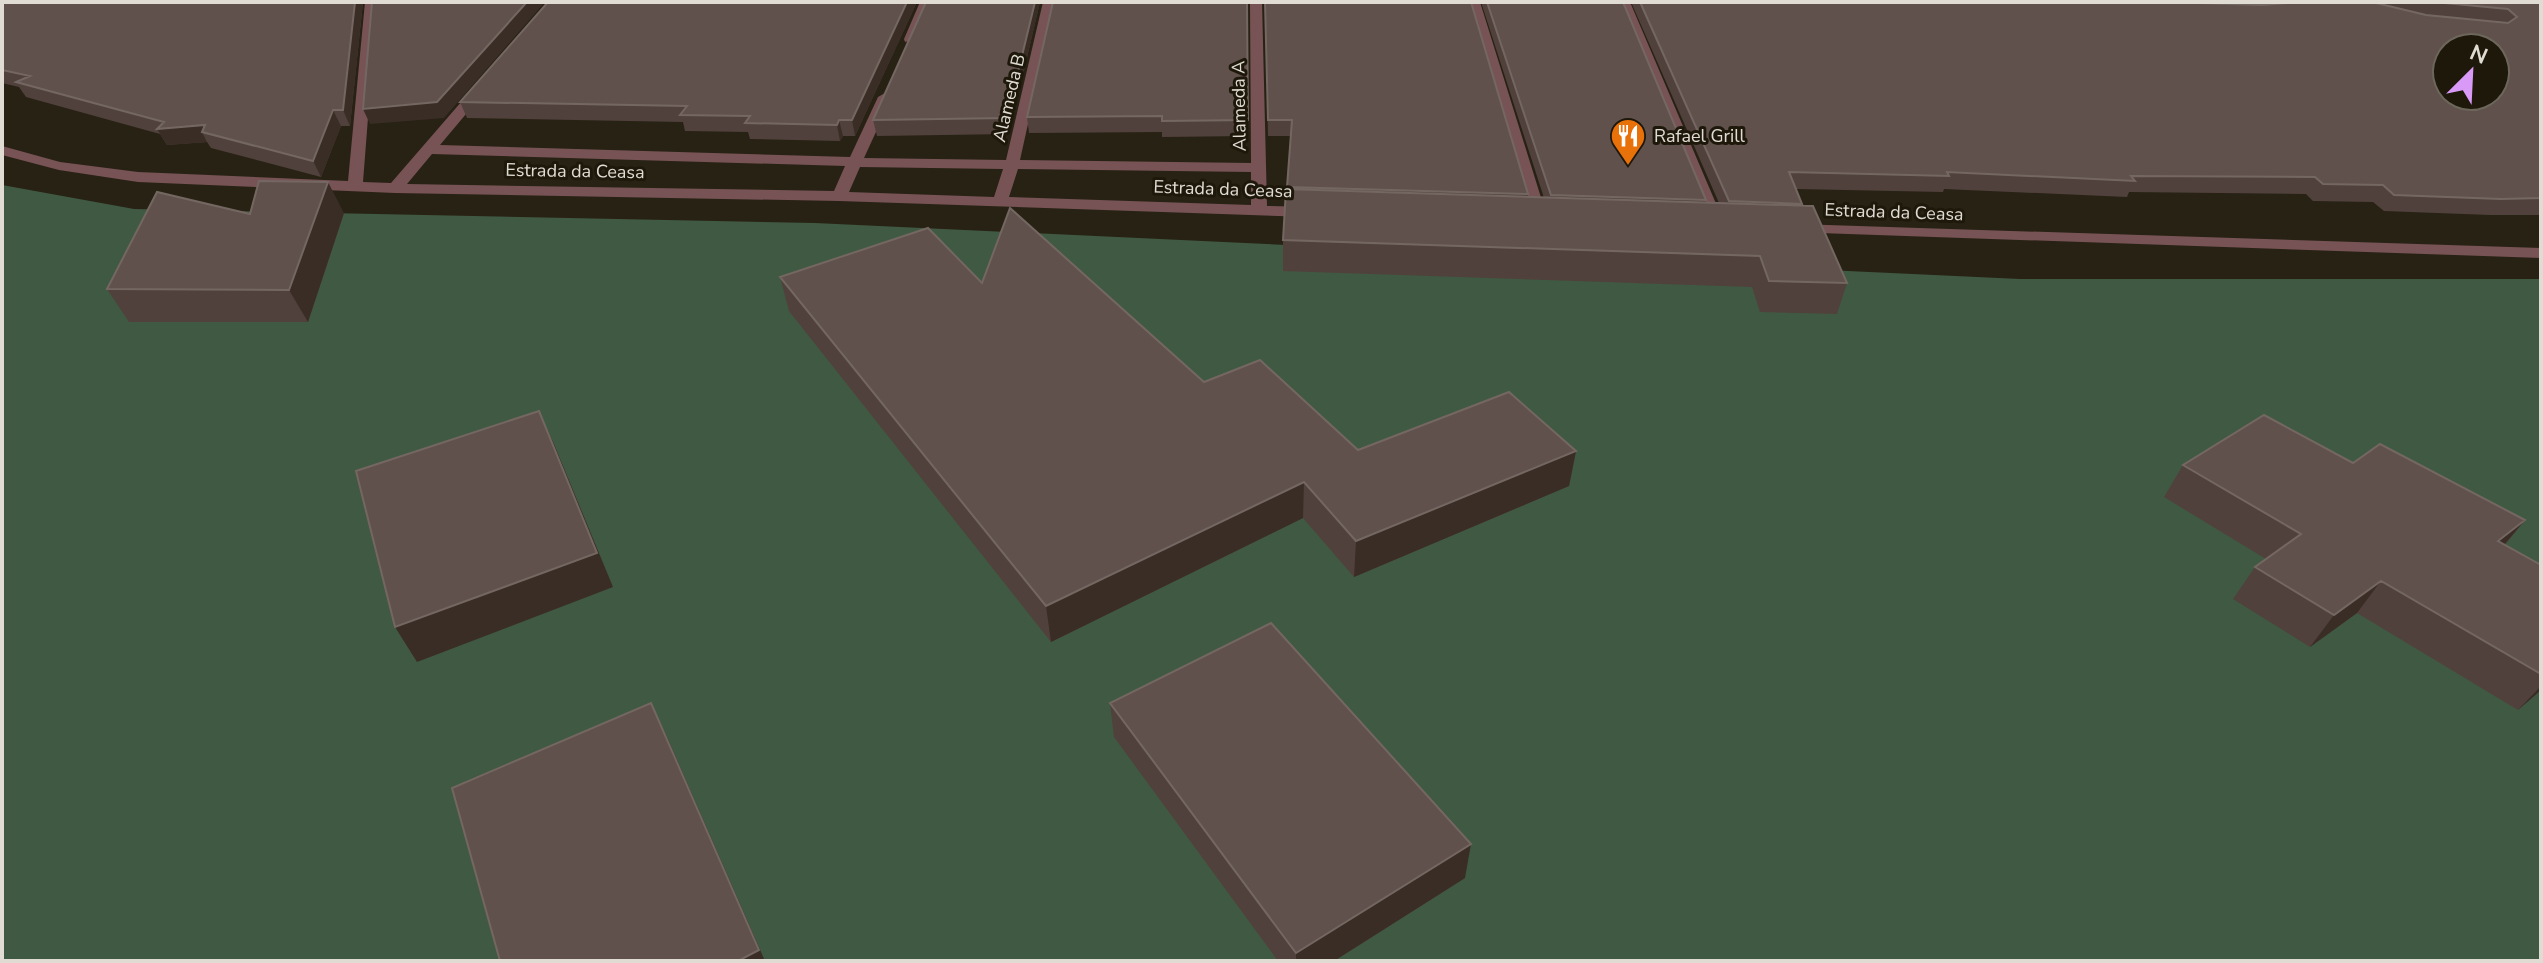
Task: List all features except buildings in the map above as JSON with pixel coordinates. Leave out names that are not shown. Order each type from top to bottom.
[{"type":"street","points":[[355,186],[371,2]]},
{"type":"street","points":[[901,60],[926,2]]},
{"type":"street","name":"Alameda B","points":[[1000,202],[1012,164],[1049,2]]},
{"type":"street","name":"Alameda A","points":[[1256,2],[1259,210]]},
{"type":"street","points":[[1474,2],[1540,220]]},
{"type":"street","points":[[1624,2],[1719,227]]},
{"type":"street","points":[[395,188],[487,81]]},
{"type":"street","points":[[839,196],[888,89]]},
{"type":"street","name":"Estrada da Ceasa","points":[[428,149],[856,162],[1257,168]]},
{"type":"street","name":"Estrada da Ceasa","points":[[2,150],[59,166],[138,177],[395,188],[839,196],[1322,212]]},
{"type":"street","name":"Estrada da Ceasa","points":[[1782,229],[2541,253]]},
{"type":"green space","points":[[2,185],[134,209],[815,223],[2020,279],[2541,279],[2541,961],[2,961]]},
{"type":"place","name":"Rafael Grill","points":[[1628,167]]}]
